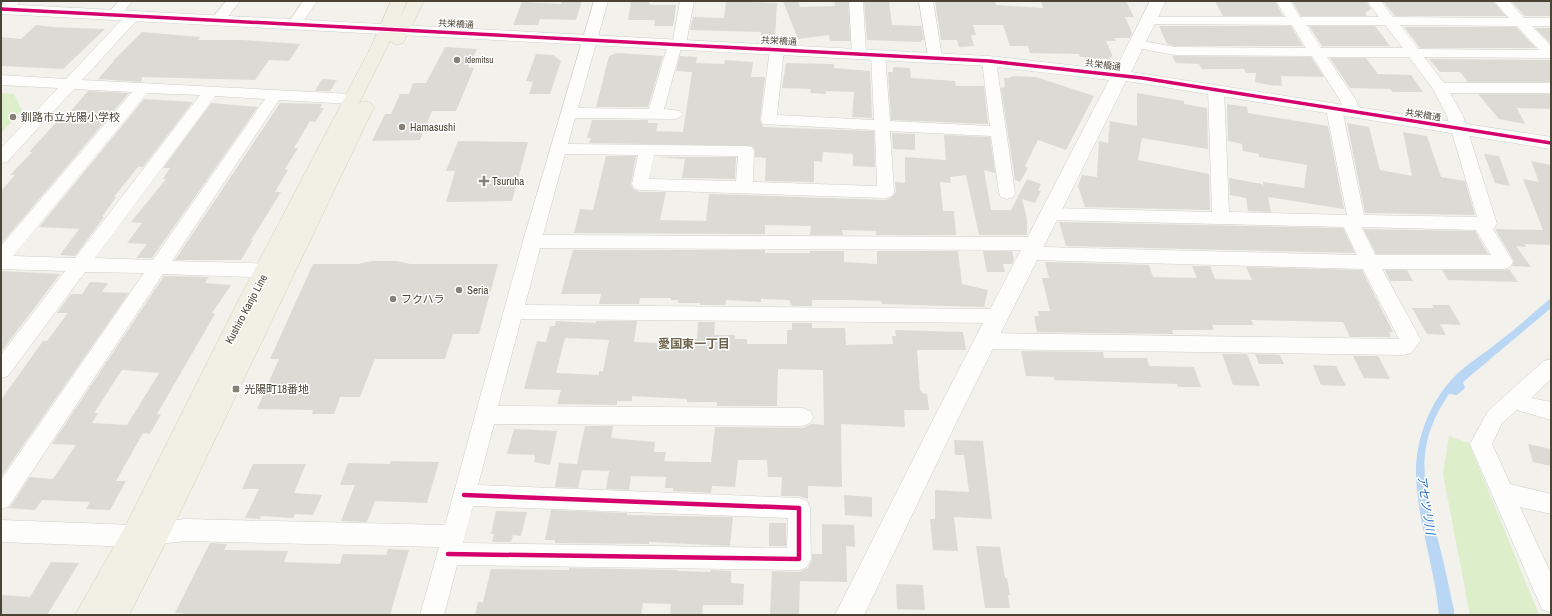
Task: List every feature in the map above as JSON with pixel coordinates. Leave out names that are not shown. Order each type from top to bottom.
[{"type":"main road","name":"Kushiro Kanjo Line","points":[[89,615],[134,536],[247,305],[275,271],[394,30],[399,1]]},
{"type":"main road","name":"Kushiro Kanjo Line","points":[[114,615],[156,535],[352,99],[378,49],[416,1]]},
{"type":"street","points":[[217,21],[233,1]]},
{"type":"street","points":[[294,25],[310,1]]},
{"type":"street","points":[[432,615],[532,241],[601,1]]},
{"type":"street","points":[[655,114],[677,44],[687,1]]},
{"type":"street","points":[[856,1],[858,53]]},
{"type":"street","points":[[926,1],[935,57]]},
{"type":"street","points":[[1283,1],[1297,20],[1348,100],[1352,112]]},
{"type":"street","points":[[1050,214],[1488,224],[1455,116],[1440,88],[1374,1]]},
{"type":"street","points":[[1501,1],[1551,54]]},
{"type":"street","name":"共栄橋通","points":[[6,6],[113,15],[129,9],[217,21],[878,54],[989,61],[1120,75],[1216,89],[1551,143]]},
{"type":"street","points":[[1,158],[70,84],[129,9]]},
{"type":"street","points":[[850,615],[947,417],[1000,316],[1154,10],[1297,20],[1551,22]]},
{"type":"street","points":[[1137,44],[1175,51],[1551,54]]},
{"type":"street","points":[[777,49],[769,120],[882,127],[997,131]]},
{"type":"street","points":[[647,150],[640,184],[886,192],[878,54]]},
{"type":"street","points":[[989,61],[997,131],[1007,193]]},
{"type":"street","points":[[1,80],[352,99]]},
{"type":"street","points":[[1,258],[143,88]]},
{"type":"street","points":[[1440,88],[1551,88]]},
{"type":"street","points":[[1216,89],[1221,218]]},
{"type":"street","points":[[1,370],[211,91]]},
{"type":"street","points":[[1,499],[275,95]]},
{"type":"street","points":[[987,341],[1404,347],[1411,340],[1369,262],[1354,222],[1334,109]]},
{"type":"street","points":[[568,113],[675,114]]},
{"type":"street","points":[[558,149],[746,151],[744,188]]},
{"type":"street","points":[[532,241],[1033,248],[1369,262],[1504,262],[1481,224]]},
{"type":"street","points":[[1,262],[275,271]]},
{"type":"street","points":[[514,312],[1000,316]]},
{"type":"street","points":[[1551,367],[1495,417],[1481,444],[1551,601]]},
{"type":"street","points":[[1513,400],[1532,407],[1551,411]]},
{"type":"street","points":[[486,415],[803,417]]},
{"type":"street","points":[[1502,492],[1551,504]]},
{"type":"street","points":[[1,531],[134,536],[156,535],[185,530],[451,545],[799,559],[799,508],[464,495]]},
{"type":"green space","points":[[1,93],[14,94],[22,111],[1,133]]},
{"type":"green space","points":[[1449,436],[1469,443],[1539,615],[1470,615],[1443,474]]},
{"type":"water","name":"アセツリ川","points":[[1551,298],[1551,308],[1463,382],[1465,388],[1457,395],[1449,394],[1437,414],[1430,432],[1424,468],[1426,485],[1429,504],[1454,610],[1454,615],[1439,615],[1434,580],[1417,494],[1416,463],[1421,435],[1439,397],[1456,375],[1511,332]]},
{"type":"building","points":[[562,1],[582,1],[576,20],[540,19],[538,25],[513,25],[522,2],[561,4]]},
{"type":"building","points":[[631,1],[649,1],[649,4],[652,5],[676,5],[673,26],[654,26],[655,20],[628,20]]},
{"type":"building","points":[[726,1],[777,3],[775,38],[761,37],[761,32],[690,30],[693,17],[724,18]]},
{"type":"building","points":[[783,1],[798,1],[800,7],[835,6],[834,1],[848,1],[850,41],[830,41],[829,35],[798,39]]},
{"type":"building","points":[[864,1],[889,1],[892,25],[921,26],[924,40],[921,40],[922,42],[867,40]]},
{"type":"building","points":[[935,1],[995,1],[996,5],[1043,8],[1041,1],[1126,1],[1134,17],[1125,17],[1132,33],[1130,38],[1114,38],[1116,41],[1106,41],[1113,57],[1109,57],[1110,59],[1086,59],[1085,57],[1080,57],[1079,54],[1030,53],[1028,46],[1010,46],[1003,25],[973,25],[976,35],[971,35],[974,46],[959,47],[957,40],[941,40]]},
{"type":"building","points":[[1215,1],[1275,1],[1283,16],[1223,16]]},
{"type":"building","points":[[1292,1],[1366,1],[1371,9],[1365,13],[1367,16],[1301,16]]},
{"type":"building","points":[[1383,1],[1493,1],[1506,16],[1395,16]]},
{"type":"building","points":[[1511,1],[1551,1],[1551,16],[1525,16]]},
{"type":"building","points":[[36,25],[105,29],[63,69],[1,66],[1,37],[21,39]]},
{"type":"building","points":[[1159,26],[1291,26],[1303,46],[1175,46],[1167,44]]},
{"type":"building","points":[[1309,26],[1375,26],[1390,46],[1322,46]]},
{"type":"building","points":[[1404,27],[1516,27],[1536,48],[1420,48]]},
{"type":"building","points":[[1535,28],[1551,28],[1551,44]]},
{"type":"building","points":[[142,32],[200,37],[198,40],[243,40],[300,44],[289,61],[269,60],[255,80],[142,77],[141,82],[98,79],[113,61]]},
{"type":"building","points":[[445,47],[477,49],[468,67],[474,68],[456,111],[432,111],[420,140],[372,141],[385,114],[391,114],[400,94],[409,94],[413,83],[426,83]]},
{"type":"building","points":[[617,53],[663,56],[648,107],[596,107],[609,56]]},
{"type":"building","points":[[536,54],[553,55],[561,61],[550,94],[529,94],[533,82],[526,81]]},
{"type":"building","points":[[680,56],[697,57],[696,63],[724,64],[725,60],[753,62],[751,77],[765,77],[760,120],[763,127],[874,131],[875,167],[853,166],[853,154],[823,152],[822,162],[814,161],[814,182],[765,181],[766,158],[755,157],[755,150],[752,146],[589,143],[591,138],[587,138],[592,120],[648,120],[648,123],[658,123],[656,131],[683,132],[692,72],[676,71]]},
{"type":"building","points":[[1172,56],[1311,57],[1324,77],[1281,76],[1282,86],[1275,86],[1255,82],[1256,73],[1246,73],[1244,69],[1202,69],[1199,64],[1176,63]]},
{"type":"building","points":[[1330,58],[1366,58],[1378,74],[1411,75],[1423,92],[1393,92],[1390,89],[1350,88]]},
{"type":"building","points":[[1429,59],[1551,60],[1551,82],[1468,82],[1460,72],[1440,72]]},
{"type":"building","points":[[786,63],[834,64],[834,68],[870,71],[872,118],[852,117],[854,92],[826,91],[826,94],[810,93],[811,89],[782,88]]},
{"type":"building","points":[[893,67],[910,68],[911,78],[955,81],[956,86],[984,86],[988,124],[891,120],[888,72],[893,72]]},
{"type":"building","points":[[1015,76],[1036,77],[1094,96],[1066,150],[1038,140],[1025,166],[1028,168],[1020,182],[1015,180],[1001,88],[1005,87],[1004,78]]},
{"type":"building","points":[[322,79],[337,80],[330,91],[315,91]]},
{"type":"building","points":[[88,91],[129,93],[1,244],[1,191],[15,175],[10,175],[32,152],[29,152],[64,114],[68,114]]},
{"type":"building","points":[[1137,93],[1184,101],[1184,104],[1207,108],[1208,149],[1142,138],[1138,160],[1209,174],[1210,210],[1085,207],[1078,186],[1082,175],[1097,177],[1099,141],[1108,143],[1110,121],[1137,126]]},
{"type":"building","points":[[1478,94],[1551,94],[1551,109],[1517,108],[1525,124],[1499,119]]},
{"type":"building","points":[[144,99],[193,102],[143,167],[138,167],[114,197],[116,197],[102,217],[104,217],[75,256],[60,255],[79,229],[39,227]]},
{"type":"building","points":[[211,103],[258,107],[152,258],[136,258],[147,244],[127,243],[142,223],[131,222],[166,179],[163,179],[170,168],[163,168]]},
{"type":"building","points":[[280,103],[322,104],[320,108],[324,108],[315,122],[310,121],[294,148],[298,148],[285,169],[288,170],[275,192],[281,192],[251,240],[253,240],[241,260],[175,260]]},
{"type":"building","points":[[1227,104],[1247,107],[1248,113],[1328,126],[1344,209],[1268,197],[1271,212],[1248,211],[1246,198],[1230,195],[1229,178],[1262,184],[1263,187],[1263,182],[1304,188],[1307,165],[1259,157],[1259,154],[1243,151],[1242,144],[1228,141]]},
{"type":"building","points":[[1347,123],[1369,127],[1380,170],[1412,176],[1403,132],[1427,136],[1441,177],[1465,181],[1475,215],[1365,213]]},
{"type":"building","points":[[892,133],[915,134],[915,150],[893,149]]},
{"type":"building","points":[[944,135],[990,137],[995,173],[984,170],[991,210],[1011,210],[1027,179],[1041,184],[1038,191],[1041,191],[1035,203],[1022,199],[1027,219],[1027,235],[979,235],[966,175],[950,177],[951,183],[940,182],[943,211],[954,211],[956,235],[876,235],[876,231],[842,230],[843,235],[810,235],[811,226],[765,225],[765,234],[574,233],[580,209],[593,210],[606,156],[636,156],[631,184],[633,189],[640,192],[666,192],[660,220],[706,221],[709,194],[886,200],[892,197],[896,192],[895,182],[905,183],[905,157],[946,160]]},
{"type":"building","name":"Tsuruha","points":[[458,141],[528,142],[512,201],[446,202],[455,171],[446,171]]},
{"type":"building","points":[[1484,154],[1499,156],[1510,186],[1495,183]]},
{"type":"building","points":[[655,157],[736,157],[735,179],[682,178],[685,159]]},
{"type":"building","points":[[1531,161],[1551,165],[1551,247],[1550,245],[1524,244],[1526,247],[1516,246],[1531,267],[1512,266],[1514,261],[1495,229],[1543,230],[1523,179],[1539,182]]},
{"type":"building","points":[[1059,222],[1343,228],[1355,253],[1066,246]]},
{"type":"building","points":[[1363,229],[1475,231],[1488,254],[1376,254]]},
{"type":"building","points":[[573,250],[765,250],[765,253],[844,251],[844,262],[877,264],[877,251],[958,251],[962,284],[988,290],[984,307],[882,304],[881,301],[850,300],[812,300],[812,306],[792,306],[789,300],[761,299],[761,302],[726,300],[725,305],[700,305],[700,303],[678,303],[678,300],[671,300],[671,298],[640,298],[639,304],[599,304],[601,294],[561,294]]},
{"type":"building","points":[[983,251],[1012,251],[1014,260],[1012,264],[1003,264],[1005,272],[987,272]]},
{"type":"building","name":"フクハラ","points":[[372,261],[397,261],[410,264],[498,264],[479,334],[453,334],[445,359],[375,359],[360,397],[340,397],[334,414],[312,414],[313,410],[257,409],[279,359],[270,359],[313,264],[358,264]]},
{"type":"building","points":[[1045,262],[1149,265],[1153,277],[1197,278],[1192,266],[1210,266],[1215,279],[1252,280],[1246,267],[1362,270],[1393,332],[1389,332],[1391,337],[1350,337],[1343,322],[1251,320],[1254,325],[1212,325],[1214,330],[1172,330],[1173,334],[1020,332],[1037,332],[1034,316],[1039,316],[1038,311],[1050,311],[1042,278],[1049,278]]},
{"type":"building","points":[[1509,269],[1518,282],[1448,280],[1442,270],[1504,270]]},
{"type":"building","points":[[1385,270],[1407,270],[1413,281],[1390,281]]},
{"type":"building","points":[[1,271],[60,274],[1,352]]},
{"type":"building","points":[[164,276],[209,277],[205,283],[231,285],[212,313],[215,314],[157,414],[161,414],[150,434],[143,433],[116,481],[126,481],[110,510],[86,509],[90,502],[42,500],[35,510],[7,508],[10,507],[30,477],[53,479],[76,445],[52,444]],"holes":[[[122,370],[159,373],[127,425],[92,423],[98,413],[94,413]]]},
{"type":"building","points":[[90,282],[108,283],[102,292],[129,293],[1,477],[1,400],[43,341],[47,341],[68,313],[57,313],[71,294],[82,294]]},
{"type":"building","points":[[1432,305],[1449,305],[1461,325],[1440,324],[1446,335],[1427,334],[1412,308],[1434,308]]},
{"type":"building","points":[[556,321],[596,323],[596,321],[637,321],[634,342],[662,343],[663,339],[697,339],[698,322],[715,322],[714,335],[735,335],[735,339],[747,339],[747,344],[787,344],[787,330],[792,330],[792,323],[812,323],[812,328],[845,328],[846,345],[893,344],[892,336],[896,336],[895,330],[963,332],[966,350],[917,350],[920,390],[922,393],[927,394],[929,410],[904,410],[905,427],[841,424],[842,487],[808,486],[808,499],[799,496],[781,496],[782,477],[768,477],[767,460],[738,460],[735,487],[712,486],[711,493],[673,491],[673,488],[665,488],[666,477],[631,476],[629,490],[606,489],[609,471],[582,470],[578,488],[555,487],[559,463],[577,464],[585,426],[613,426],[611,438],[655,442],[654,452],[666,452],[664,461],[711,462],[715,427],[803,428],[811,424],[824,425],[823,370],[778,369],[777,406],[717,406],[717,402],[687,402],[687,399],[632,396],[632,401],[617,401],[617,405],[557,404],[561,390],[524,389],[537,341],[546,342],[550,326],[555,326]],"holes":[[[565,338],[609,340],[603,371],[599,371],[599,375],[556,373]]]},
{"type":"building","points":[[1021,351],[1103,352],[1104,358],[1147,358],[1149,366],[1194,367],[1201,387],[1178,387],[1177,384],[1054,380],[1054,377],[1026,376]]},
{"type":"building","points":[[1222,354],[1247,354],[1260,386],[1233,385]]},
{"type":"building","points":[[1255,354],[1280,355],[1284,364],[1259,364]]},
{"type":"building","points":[[1353,356],[1378,356],[1390,379],[1364,378]]},
{"type":"building","points":[[1313,365],[1336,366],[1346,386],[1321,385]]},
{"type":"building","points":[[514,429],[557,431],[550,465],[534,462],[535,455],[507,454]]},
{"type":"building","points":[[954,440],[983,441],[992,519],[954,517],[958,551],[933,550],[930,519],[935,519],[935,490],[969,492],[964,455],[955,455]]},
{"type":"building","points":[[1528,444],[1551,449],[1551,466],[1533,462]]},
{"type":"building","points":[[391,461],[439,462],[427,503],[375,501],[367,522],[341,521],[355,485],[340,485],[348,463],[390,464]]},
{"type":"building","points":[[253,464],[306,464],[294,493],[322,495],[313,515],[295,514],[293,518],[261,516],[260,519],[245,518],[259,489],[242,489]]},
{"type":"building","points":[[844,495],[872,497],[872,517],[845,515]]},
{"type":"building","points":[[551,510],[627,513],[627,515],[733,517],[730,546],[649,542],[649,544],[555,543],[555,540],[545,540]]},
{"type":"building","points":[[496,511],[527,512],[521,536],[513,535],[511,542],[492,542],[494,534],[491,534]]},
{"type":"building","points":[[769,523],[786,523],[786,546],[769,546]]},
{"type":"building","points":[[822,524],[854,525],[855,547],[846,546],[847,582],[800,581],[799,615],[770,615],[772,571],[799,572],[808,568],[812,560],[812,554],[822,554]]},
{"type":"building","points":[[210,543],[227,544],[224,550],[288,551],[284,562],[340,564],[343,554],[386,555],[388,549],[409,550],[390,615],[200,615],[175,613]]},
{"type":"building","points":[[976,546],[1000,547],[1005,578],[1007,578],[1010,595],[1008,595],[1010,608],[985,608]]},
{"type":"building","points":[[51,562],[79,563],[47,615],[1,615],[1,595],[30,597]]},
{"type":"building","points":[[569,568],[710,572],[711,570],[731,571],[731,583],[744,584],[743,605],[703,605],[702,615],[670,615],[671,604],[643,603],[641,615],[475,615],[478,602],[483,602],[491,569],[569,570]]},
{"type":"building","points":[[896,584],[923,585],[925,610],[897,609]]},
{"type":"cycle path","points":[[1,9],[989,61],[1142,78],[1551,143]]},
{"type":"cycle path","points":[[448,554],[799,559],[799,508],[464,495]]},
{"type":"place","name":"Idemitsu","points":[[457,60]]},
{"type":"place","name":"釧路市立光陽小学校","points":[[13,117]]},
{"type":"place","name":"Hamasushi","points":[[402,127]]},
{"type":"place","name":"Tsuruha","points":[[484,181]]},
{"type":"place","name":"Seria","points":[[459,290]]},
{"type":"place","name":"フクハラ","points":[[393,299]]},
{"type":"place","name":"光陽町18番地","points":[[236,389]]},
{"type":"district","name":"愛国東一丁目","points":[[694,344]]}]
